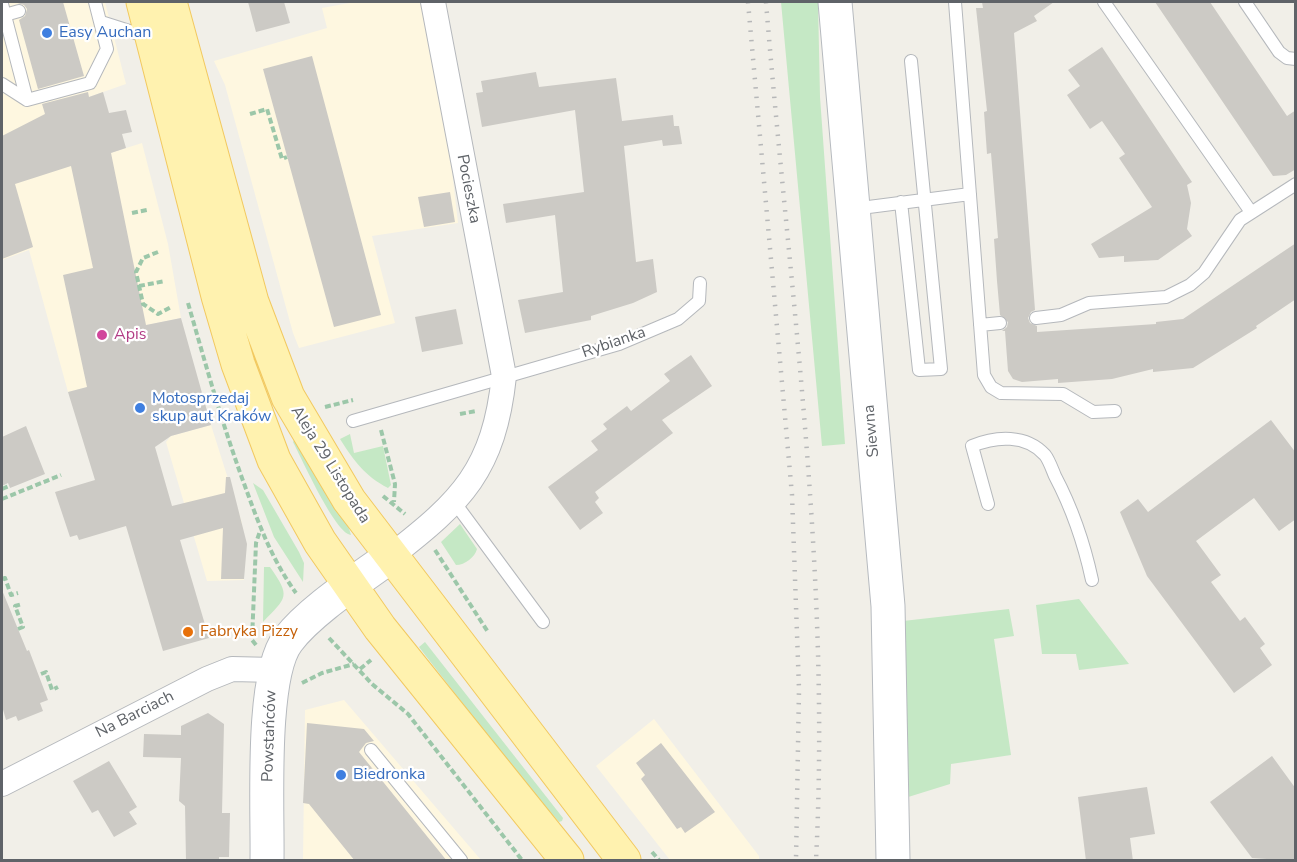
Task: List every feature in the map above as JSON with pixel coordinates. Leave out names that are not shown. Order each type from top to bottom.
[{"type":"main road","points":[[143,2],[218,296],[259,423],[274,460],[299,506],[350,587],[380,628],[567,861]]},
{"type":"main road","name":"Aleja 29 Listopada","points":[[170,2],[252,302],[266,345],[288,397],[328,467],[391,556],[624,861]]},
{"type":"street","name":"Pocieszka","points":[[434,2],[504,376]]},
{"type":"street","name":"Siewna","points":[[835,2],[888,606],[893,861]]},
{"type":"street","points":[[391,556],[455,503],[479,468],[491,441],[501,403],[504,376]]},
{"type":"street","name":"Powstańców","points":[[267,861],[269,705],[288,677],[281,651],[294,633],[391,556]]},
{"type":"street","name":"Na Barciach","points":[[2,784],[207,679],[232,669],[288,677]]},
{"type":"lane","points":[[2,84],[27,100],[90,83],[108,49],[95,2]]},
{"type":"lane","points":[[955,2],[984,375],[991,387],[1001,393],[1063,394],[1093,412],[1115,411]]},
{"type":"lane","points":[[1104,2],[1251,212]]},
{"type":"lane","points":[[1245,2],[1279,52],[1287,58],[1296,59]]},
{"type":"lane","points":[[19,11],[3,9],[27,100]]},
{"type":"lane","points":[[100,21],[153,40]]},
{"type":"lane","points":[[902,202],[919,370],[941,369],[911,61]]},
{"type":"lane","points":[[1036,318],[1061,315],[1089,303],[1166,297],[1190,285],[1204,273],[1240,220],[1296,184]]},
{"type":"lane","points":[[852,209],[970,194]]},
{"type":"lane","name":"Rybianka","points":[[353,421],[619,344],[678,319],[699,301],[700,283]]},
{"type":"lane","points":[[980,325],[1000,323]]},
{"type":"lane","points":[[988,504],[972,446],[1002,438],[1025,441],[1045,455],[1082,535],[1092,580]]},
{"type":"lane","points":[[455,503],[543,622]]},
{"type":"lane","points":[[371,750],[461,861]]},
{"type":"path","points":[[250,114],[267,109],[282,159],[287,157]]},
{"type":"path","points":[[132,213],[147,210]]},
{"type":"path","points":[[158,252],[143,258],[136,272],[143,304],[158,314],[171,307]]},
{"type":"path","points":[[139,286],[165,281]]},
{"type":"path","points":[[376,414],[395,484],[393,503]]},
{"type":"path","points":[[9,486],[2,491],[3,499],[62,475]]},
{"type":"path","points":[[379,493],[411,521]]},
{"type":"path","points":[[252,640],[256,543],[261,530],[270,552],[299,598]]},
{"type":"path","points":[[2,579],[5,578],[11,595],[18,593]]},
{"type":"path","points":[[18,629],[23,627],[15,606],[22,604]]},
{"type":"path","points":[[333,643],[372,684],[408,714],[522,861]]},
{"type":"path","points":[[288,677],[322,673],[354,664]]},
{"type":"path","points":[[41,674],[46,672],[52,690],[58,687]]},
{"type":"shaded area","points":[[2,2],[105,2],[126,84],[66,105],[66,167],[142,143],[168,244],[181,318],[142,326],[150,371],[68,392],[29,250],[2,260]]},
{"type":"shaded area","points":[[355,2],[426,2],[446,119],[458,223],[372,236],[395,323],[299,348],[225,85],[214,61],[327,28],[322,8]]},
{"type":"shaded area","points":[[211,425],[242,523],[244,580],[207,581],[166,442],[171,436]]},
{"type":"shaded area","name":"Biedronka","points":[[344,700],[481,860],[303,860],[305,710]]},
{"type":"shaded area","points":[[654,719],[759,856],[759,860],[670,860],[596,766]]},
{"type":"green space","points":[[781,2],[818,2],[820,97],[845,444],[822,446]]},
{"type":"green space","points":[[350,434],[354,453],[383,446],[391,485],[388,488],[366,473],[350,454],[340,439]]},
{"type":"green space","points":[[295,439],[346,519],[351,535],[336,522],[328,509],[293,442]]},
{"type":"green space","points":[[253,483],[263,490],[299,552],[304,563],[303,582],[274,537]]},
{"type":"green space","points":[[460,524],[477,549],[469,560],[456,565],[441,542]]},
{"type":"green space","points":[[264,567],[270,567],[277,577],[283,596],[281,602],[263,622]]},
{"type":"green space","points":[[1079,599],[1129,664],[1079,670],[1076,654],[1042,654],[1036,605]]},
{"type":"green space","points":[[1009,609],[1014,636],[994,639],[1011,755],[951,764],[950,784],[905,798],[903,621]]},
{"type":"green space","points":[[425,642],[563,818],[562,821],[559,822],[520,778],[419,647]]},
{"type":"building","points":[[14,2],[63,2],[84,76],[38,89],[19,20],[25,16],[27,9],[24,5]]},
{"type":"building","points":[[248,2],[284,2],[290,23],[256,32]]},
{"type":"building","points":[[982,2],[1054,2],[1034,16],[1037,21],[1014,33],[1035,310],[1028,318],[1030,323],[1037,326],[1037,332],[1156,324],[1156,322],[1183,319],[1296,243],[1296,299],[1256,326],[1257,328],[1193,368],[1153,372],[1153,369],[1112,379],[1058,383],[1058,379],[1022,382],[1013,379],[1008,371],[1005,331],[1002,331],[1007,327],[1008,322],[1000,315],[997,281],[994,239],[998,238],[991,153],[987,154],[984,112],[987,111],[976,8],[983,8]]},
{"type":"building","points":[[1155,2],[1210,2],[1287,116],[1296,110],[1296,169],[1286,175],[1273,176]]},
{"type":"building","points":[[1102,47],[1192,182],[1187,185],[1191,203],[1187,229],[1192,236],[1158,260],[1124,262],[1124,256],[1099,258],[1091,244],[1152,207],[1119,158],[1125,154],[1102,121],[1090,129],[1067,95],[1080,86],[1068,70]]},
{"type":"building","points":[[312,56],[381,315],[334,327],[263,69]]},
{"type":"building","points":[[536,72],[539,87],[616,78],[622,121],[673,115],[674,126],[679,126],[682,144],[663,146],[662,140],[624,146],[636,262],[653,259],[657,292],[633,303],[591,316],[591,320],[525,333],[518,300],[563,292],[555,215],[506,223],[503,204],[584,192],[575,110],[482,127],[476,93],[483,92],[481,81]]},
{"type":"building","points":[[88,92],[89,97],[103,92],[109,113],[126,110],[132,132],[122,134],[126,148],[111,153],[146,325],[181,318],[211,425],[171,436],[155,447],[172,506],[225,493],[226,477],[230,477],[247,544],[244,579],[221,579],[223,528],[180,540],[209,638],[163,651],[126,526],[79,540],[77,535],[70,537],[55,492],[95,480],[68,392],[87,387],[63,275],[93,268],[71,166],[15,184],[33,247],[2,259],[2,136],[45,114],[42,104]]},
{"type":"building","points":[[450,192],[455,222],[424,227],[418,197]]},
{"type":"building","points":[[456,309],[463,344],[422,352],[415,317]]},
{"type":"building","points":[[691,355],[712,386],[662,420],[673,433],[595,492],[599,498],[595,502],[603,513],[580,530],[548,487],[598,450],[591,441],[607,429],[603,424],[627,406],[631,411],[670,381],[664,374]]},
{"type":"building","points":[[1271,420],[1296,453],[1296,519],[1279,531],[1254,498],[1196,541],[1221,575],[1211,582],[1240,621],[1245,617],[1265,644],[1260,648],[1272,665],[1234,693],[1147,576],[1120,512],[1138,499],[1148,512]]},
{"type":"building","points":[[26,426],[45,474],[10,488],[8,483],[2,486],[2,437]]},
{"type":"building","points":[[2,590],[48,700],[40,703],[43,711],[18,721],[16,716],[6,720],[2,706]]},
{"type":"building","points":[[208,713],[224,724],[222,813],[230,813],[229,857],[219,857],[219,861],[186,861],[185,806],[179,801],[181,758],[143,757],[144,734],[181,735],[181,726]]},
{"type":"building","name":"Biedronka","points":[[307,723],[364,729],[374,741],[366,743],[359,752],[447,861],[355,861],[309,804],[303,803]]},
{"type":"building","points":[[661,743],[715,812],[685,833],[681,827],[677,829],[641,779],[645,775],[636,763]]},
{"type":"building","points":[[1272,756],[1296,789],[1296,861],[1252,858],[1210,802]]},
{"type":"building","points":[[109,761],[137,807],[129,812],[137,824],[114,837],[98,810],[92,813],[73,781]]},
{"type":"building","points":[[1147,787],[1155,834],[1130,838],[1133,861],[1086,861],[1078,797]]},
{"type":"railway","points":[[748,2],[792,495],[799,689],[796,860]]},
{"type":"railway","points":[[766,2],[796,323],[813,538],[818,645],[819,752],[816,860]]},
{"type":"place","name":"Easy Auchan","points":[[47,33]]},
{"type":"place","name":"Apis","points":[[102,335]]},
{"type":"place","name":"Motosprzedaj skup aut Kraków","points":[[140,408]]},
{"type":"place","name":"Fabryka Pizzy","points":[[188,632]]},
{"type":"place","name":"Biedronka","points":[[341,775]]}]
